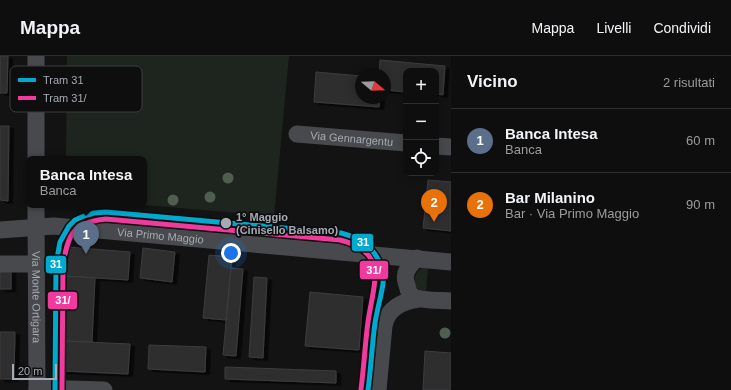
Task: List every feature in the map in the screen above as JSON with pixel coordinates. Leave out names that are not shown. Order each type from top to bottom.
[{"type":"street","points":[[36,112],[36,156]]},
{"type":"street","name":"Via Gennargentu","points":[[297,134],[403,143]]},
{"type":"street","points":[[439,146],[451,148]]},
{"type":"street","name":"Via Monte Ortigara","points":[[36,208],[36,389]]},
{"type":"street","name":"Via Primo Maggio","points":[[0,230],[54,226],[451,262]]},
{"type":"street","points":[[417,258],[408,267],[405,277],[409,292],[419,299]]},
{"type":"street","points":[[0,264],[36,264]]},
{"type":"street","points":[[378,390],[386,317],[396,306],[412,300],[451,301]]},
{"type":"street","points":[[36,389],[104,390]]},
{"type":"shaded area","points":[[67,56],[289,56],[274,216],[147,205],[147,156],[66,156],[66,112],[142,112],[142,66],[67,66]]},
{"type":"shaded area","points":[[99,216],[131,219],[159,230],[79,222]]},
{"type":"shaded area","points":[[314,235],[347,238],[352,240],[351,247],[285,241],[298,237]]},
{"type":"shaded area","points":[[428,266],[426,293],[417,288],[415,284],[415,277],[418,271]]},
{"type":"building","points":[[0,56],[8,56],[7,93],[0,93]]},
{"type":"building","points":[[380,60],[445,66],[443,95],[439,94],[439,68],[403,68],[403,92],[391,91],[391,68],[379,68]]},
{"type":"building","points":[[316,72],[355,75],[355,104],[379,104],[379,107],[314,102]]},
{"type":"building","points":[[0,126],[9,126],[8,201],[0,200]]},
{"type":"building","points":[[428,180],[451,182],[451,231],[423,228]]},
{"type":"building","points":[[67,247],[130,252],[128,280],[65,276]]},
{"type":"building","points":[[143,248],[175,252],[172,282],[140,278]]},
{"type":"building","points":[[209,255],[232,257],[226,320],[203,318]]},
{"type":"building","points":[[231,268],[243,269],[236,356],[223,355]]},
{"type":"building","points":[[0,270],[11,270],[11,289],[0,289]]},
{"type":"building","points":[[65,276],[95,278],[92,342],[64,341]]},
{"type":"building","points":[[254,277],[267,278],[263,358],[249,357]]},
{"type":"building","points":[[310,292],[363,297],[359,350],[305,346]]},
{"type":"building","points":[[0,332],[15,332],[14,379],[0,379]]},
{"type":"building","points":[[64,341],[130,344],[128,374],[62,371]]},
{"type":"building","points":[[149,345],[206,347],[205,372],[148,369]]},
{"type":"building","points":[[425,351],[451,353],[451,390],[423,390]]},
{"type":"building","points":[[225,367],[336,371],[336,383],[225,379]]},
{"type":"tram line","name":"31","points":[[55,390],[56,264],[60,242],[69,226],[75,220],[94,213],[106,212],[341,233],[366,245],[377,258],[381,265],[383,274],[383,284],[375,323],[368,390]]},
{"type":"tram line","points":[[121,213],[174,228],[264,236],[285,236],[313,232],[330,232]]},
{"type":"tram line","name":"31/","points":[[62,390],[63,265],[67,245],[70,238],[79,227],[86,223],[106,219],[340,240],[356,245],[366,253],[372,261],[375,272],[375,283],[368,322],[361,389]]},
{"type":"place","name":"Bar Milanino","points":[[434,222]]},
{"type":"place","name":"1° Maggio (Cinisello Balsamo)","points":[[226,223]]},
{"type":"place","name":"Banca Intesa","points":[[86,254]]}]
